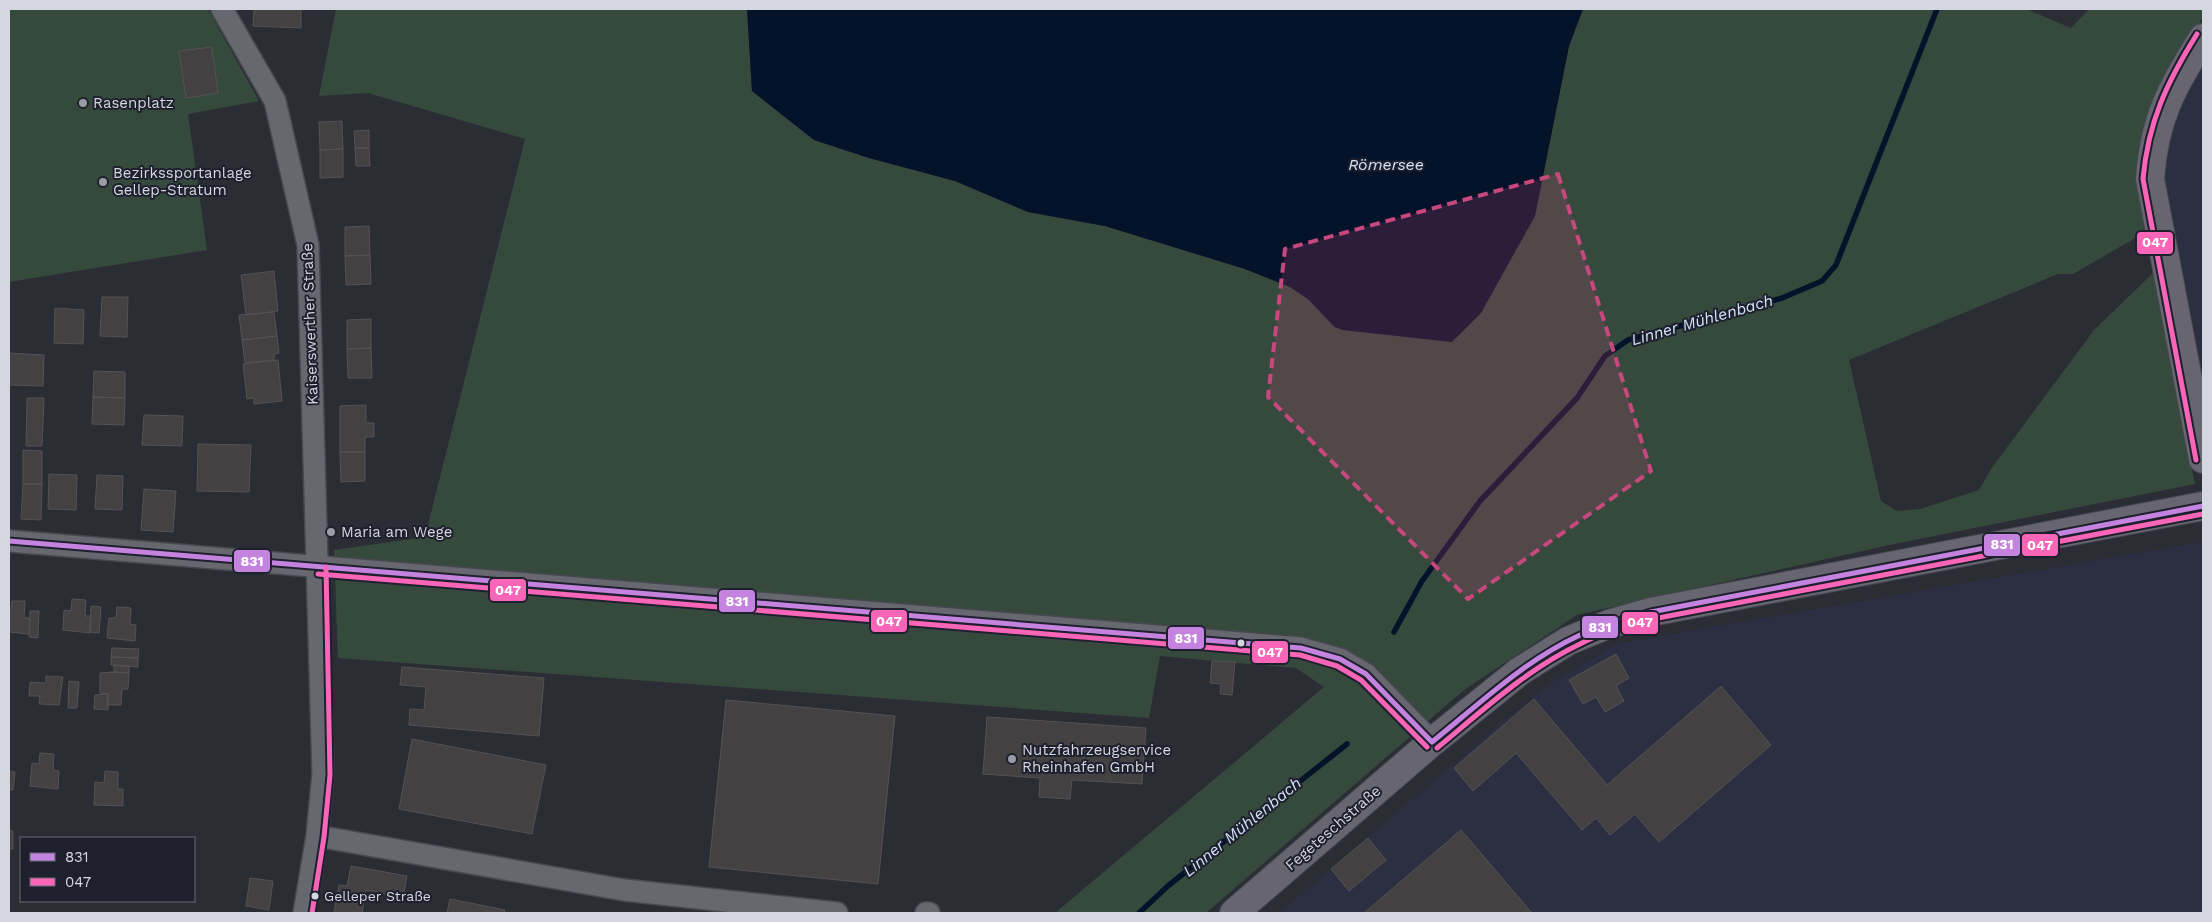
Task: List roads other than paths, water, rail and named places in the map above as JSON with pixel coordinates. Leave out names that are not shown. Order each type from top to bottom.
[{"type":"main road","points":[[2203,38],[2170,94],[2158,124],[2152,146],[2150,179],[2203,459]]},
{"type":"main road","name":"Fegeteschstraße","points":[[1234,913],[1432,742],[1520,671],[1568,641],[1609,624],[1651,612],[2203,506]]},
{"type":"street","name":"Kaiserswerther Straße","points":[[222,9],[275,101],[308,245],[318,567]]},
{"type":"street","points":[[9,541],[1301,648],[1340,659],[1366,674],[1432,742]]},
{"type":"street","points":[[304,913],[317,836],[323,774],[318,567]]},
{"type":"street","points":[[317,836],[624,890],[837,913]]},
{"type":"water","name":"Römersee","points":[[747,9],[1583,9],[1569,46],[1535,216],[1481,313],[1452,342],[1343,330],[1335,327],[1308,299],[1290,287],[1245,269],[1105,226],[1028,212],[955,181],[869,158],[814,140],[752,91]]},
{"type":"waterway","name":"Linner Mühlenbach","points":[[1394,632],[1422,581],[1480,501],[1577,398],[1605,356],[1628,340],[1782,298],[1822,281],[1836,265],[1937,9]]},
{"type":"waterway","name":"Linner Mühlenbach","points":[[1139,913],[1169,885],[1347,744]]},
{"type":"place","name":"Rasenplatz","points":[[83,103]]},
{"type":"place","name":"Bezirkssportanlage Gellep-Stratum","points":[[103,182]]},
{"type":"place","name":"Maria am Wege","points":[[331,532]]},
{"type":"place","name":"Nutzfahrzeugservice Rheinhafen GmbH","points":[[1012,759]]},
{"type":"place","name":"Gelleper Straße","points":[[315,896]]}]
